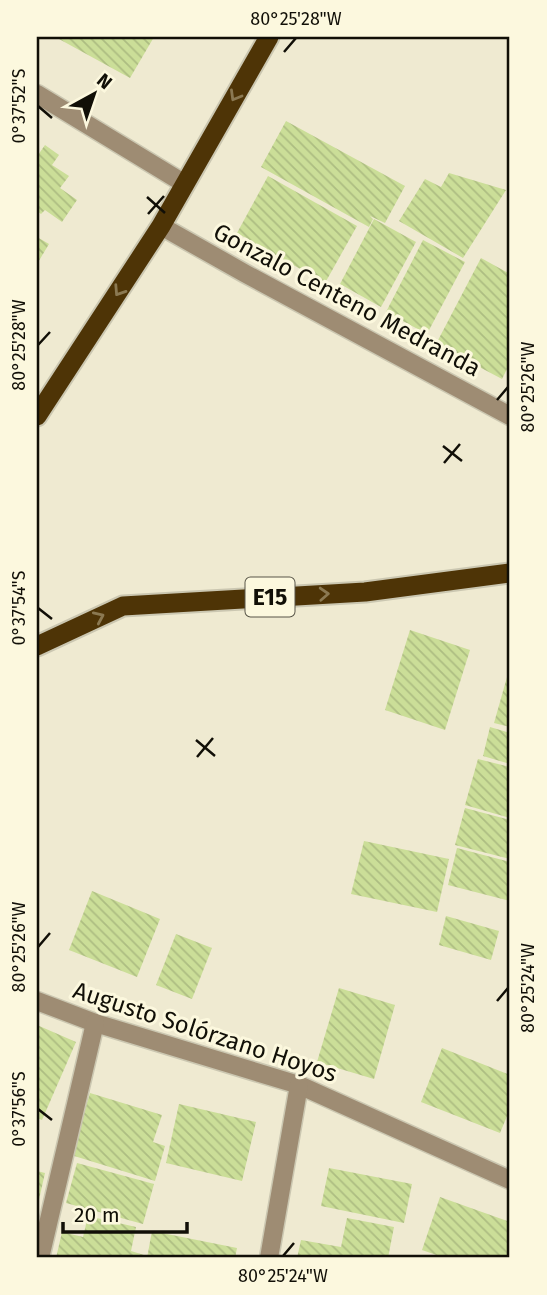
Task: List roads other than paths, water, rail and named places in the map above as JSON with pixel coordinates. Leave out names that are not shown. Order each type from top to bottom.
[{"type":"highway","points":[[37,416],[161,226],[269,37]]},
{"type":"highway","name":"E15","points":[[37,646],[123,606],[365,592],[510,573]]},
{"type":"street","points":[[37,94],[185,184]]},
{"type":"street","name":"Gonzalo Centeno Medranda","points":[[161,226],[510,416]]},
{"type":"street","name":"Augusto Solórzano Hoyos","points":[[37,1002],[95,1023],[299,1085],[510,1180]]},
{"type":"street","points":[[40,1258],[95,1023]]},
{"type":"street","points":[[269,1258],[299,1085]]}]
